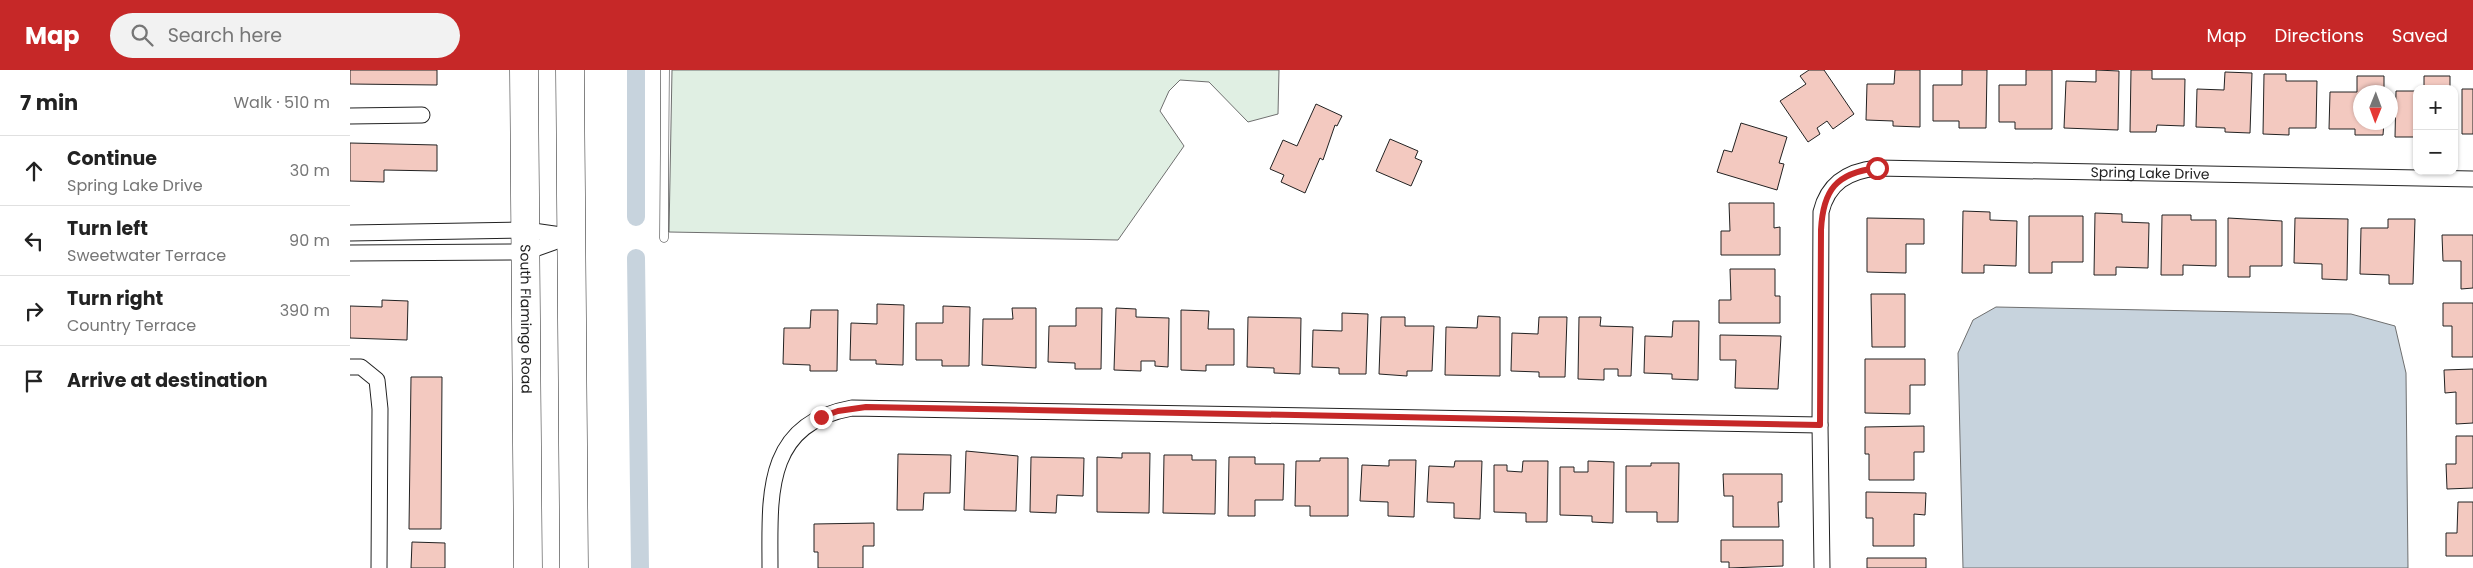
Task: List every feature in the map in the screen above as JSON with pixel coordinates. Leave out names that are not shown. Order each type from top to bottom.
[{"type":"highway","name":"South Flamingo Road","points":[[524,70],[528,568]]},
{"type":"highway","points":[[570,70],[574,568]]},
{"type":"street","points":[[350,116],[422,115]]},
{"type":"street","name":"Spring Lake Drive","points":[[1820,425],[1822,212],[1824,201],[1834,186],[1850,174],[1877,168],[2473,179]]},
{"type":"street","points":[[350,233],[526,241],[571,236]]},
{"type":"street","points":[[350,253],[526,241],[571,236]]},
{"type":"street","points":[[356,367],[378,380],[380,410],[379,568]]},
{"type":"street","points":[[770,568],[772,483],[782,456],[798,435],[821,417],[838,411],[866,407],[1820,425],[1822,568]]},
{"type":"lane","points":[[664,238],[666,70]]},
{"type":"green space","points":[[672,70],[1279,70],[1278,114],[1248,122],[1209,82],[1180,80],[1169,91],[1160,111],[1184,146],[1118,240],[669,232]]},
{"type":"shaded area","points":[[1996,307],[2351,314],[2395,326],[2406,373],[2408,568],[1963,568],[1958,353],[1973,320]]},
{"type":"building","points":[[350,70],[437,70],[437,85],[350,84]]},
{"type":"building","points":[[1809,70],[1824,70],[1854,114],[1833,129],[1827,121],[1817,128],[1820,134],[1808,142],[1780,101],[1806,84],[1800,76]]},
{"type":"building","points":[[1895,70],[1920,70],[1920,127],[1893,126],[1893,121],[1866,120],[1867,84],[1894,84]]},
{"type":"building","points":[[1962,70],[1987,70],[1986,128],[1959,128],[1959,121],[1933,121],[1933,85],[1962,85]]},
{"type":"building","points":[[2026,70],[2052,70],[2052,129],[2015,129],[2015,122],[1999,122],[1999,85],[2026,85]]},
{"type":"building","points":[[2096,70],[2119,71],[2118,130],[2064,128],[2066,81],[2096,82]]},
{"type":"building","points":[[2131,70],[2152,70],[2152,79],[2185,79],[2184,126],[2157,125],[2156,132],[2130,132]]},
{"type":"building","points":[[2225,72],[2252,73],[2250,133],[2225,132],[2225,128],[2196,127],[2197,89],[2224,90]]},
{"type":"building","points":[[2264,74],[2286,74],[2286,81],[2317,81],[2316,128],[2289,128],[2289,135],[2263,134]]},
{"type":"building","points":[[2357,76],[2384,76],[2384,85],[2357,85]]},
{"type":"building","points":[[2424,76],[2450,76],[2450,85],[2424,85]]},
{"type":"building","points":[[2462,89],[2473,89],[2473,134],[2462,134]]},
{"type":"building","points":[[2398,91],[2413,91],[2413,137],[2395,137],[2395,130],[2398,130]]},
{"type":"building","points":[[2330,92],[2353,92],[2353,129],[2329,129]]},
{"type":"building","points":[[1316,104],[1342,116],[1337,126],[1335,125],[1323,160],[1320,158],[1305,193],[1281,182],[1284,175],[1270,169],[1283,140],[1297,146]]},
{"type":"building","points":[[1741,123],[1787,137],[1779,163],[1784,164],[1777,190],[1717,172],[1724,150],[1732,152]]},
{"type":"building","points":[[2355,130],[2383,130],[2383,135],[2355,135]]},
{"type":"building","points":[[1390,139],[1418,151],[1415,158],[1422,161],[1411,186],[1376,171]]},
{"type":"building","points":[[350,143],[437,145],[437,171],[384,170],[384,182],[350,181]]},
{"type":"building","points":[[1729,203],[1774,203],[1774,228],[1780,227],[1780,255],[1721,255],[1721,231],[1730,231]]},
{"type":"building","points":[[1963,211],[1990,212],[1990,220],[2017,221],[2016,266],[1984,265],[1984,273],[1962,273]]},
{"type":"building","points":[[2095,213],[2122,214],[2122,222],[2149,223],[2148,268],[2116,267],[2116,275],[2094,275]]},
{"type":"building","points":[[2162,215],[2191,215],[2191,220],[2216,220],[2216,266],[2183,265],[2183,275],[2161,275]]},
{"type":"building","points":[[2029,216],[2083,216],[2083,262],[2052,262],[2052,273],[2029,273]]},
{"type":"building","points":[[1867,218],[1924,219],[1924,244],[1906,244],[1906,273],[1867,272]]},
{"type":"building","points":[[2228,218],[2282,221],[2282,266],[2250,266],[2250,277],[2228,277]]},
{"type":"building","points":[[2295,218],[2348,219],[2347,280],[2322,279],[2322,264],[2294,263]]},
{"type":"building","points":[[2388,219],[2415,219],[2413,284],[2389,284],[2389,275],[2360,274],[2361,228],[2388,228]]},
{"type":"building","points":[[2442,235],[2473,235],[2473,288],[2461,289],[2461,261],[2443,261]]},
{"type":"building","points":[[1730,269],[1775,269],[1775,296],[1780,296],[1780,323],[1719,323],[1719,300],[1731,300]]},
{"type":"building","points":[[1871,294],[1905,294],[1905,347],[1872,347]]},
{"type":"building","points":[[382,300],[408,301],[407,340],[350,338],[350,306],[382,307]]},
{"type":"building","points":[[2443,303],[2473,303],[2473,357],[2452,357],[2452,326],[2443,326]]},
{"type":"building","points":[[877,304],[904,305],[903,365],[876,364],[876,360],[850,360],[851,323],[877,324]]},
{"type":"building","points":[[943,306],[970,307],[969,366],[942,366],[942,360],[916,360],[916,323],[943,323]]},
{"type":"building","points":[[1012,308],[1036,308],[1036,368],[982,365],[983,319],[1013,319]]},
{"type":"building","points":[[1076,308],[1102,308],[1101,369],[1075,369],[1075,363],[1048,362],[1049,326],[1076,326]]},
{"type":"building","points":[[1116,308],[1136,309],[1136,317],[1169,318],[1168,367],[1155,366],[1155,361],[1141,361],[1141,371],[1114,370]]},
{"type":"building","points":[[811,310],[838,310],[837,371],[810,371],[810,365],[783,364],[784,328],[810,328]]},
{"type":"building","points":[[1181,310],[1209,311],[1208,329],[1234,329],[1234,365],[1206,365],[1206,371],[1181,370]]},
{"type":"building","points":[[1342,313],[1368,314],[1366,374],[1339,374],[1339,368],[1312,367],[1313,330],[1342,331]]},
{"type":"building","points":[[1478,316],[1500,317],[1500,376],[1445,375],[1446,327],[1477,328]]},
{"type":"building","points":[[1248,317],[1301,318],[1300,374],[1274,373],[1274,368],[1247,367]]},
{"type":"building","points":[[1381,317],[1405,317],[1405,326],[1434,326],[1432,371],[1407,371],[1407,376],[1379,374]]},
{"type":"building","points":[[1539,317],[1567,317],[1565,377],[1539,377],[1539,372],[1511,371],[1512,333],[1538,334]]},
{"type":"building","points":[[1579,317],[1601,317],[1600,326],[1633,327],[1631,376],[1618,376],[1618,369],[1604,369],[1604,380],[1578,379]]},
{"type":"building","points":[[1673,321],[1699,321],[1698,380],[1672,379],[1672,374],[1644,373],[1645,336],[1672,337]]},
{"type":"building","points":[[1720,335],[1781,336],[1778,389],[1735,388],[1736,360],[1720,360]]},
{"type":"building","points":[[1865,359],[1925,359],[1925,385],[1910,385],[1910,414],[1865,413]]},
{"type":"building","points":[[2473,369],[2473,423],[2456,424],[2456,392],[2445,393],[2444,370]]},
{"type":"building","points":[[411,377],[442,377],[441,529],[409,529]]},
{"type":"building","points":[[1924,426],[1924,452],[1914,452],[1914,480],[1869,480],[1869,454],[1865,454],[1865,427]]},
{"type":"building","points":[[2456,436],[2473,436],[2473,488],[2447,489],[2446,464],[2456,464]]},
{"type":"building","points":[[966,451],[1018,456],[1016,511],[964,510]]},
{"type":"building","points":[[1122,453],[1150,453],[1149,513],[1097,512],[1097,457],[1122,458]]},
{"type":"building","points":[[898,454],[951,455],[950,493],[924,493],[923,510],[897,510]]},
{"type":"building","points":[[1164,455],[1192,455],[1192,460],[1216,460],[1215,514],[1163,513]]},
{"type":"building","points":[[1031,457],[1084,458],[1083,496],[1057,495],[1056,513],[1030,512]]},
{"type":"building","points":[[1229,457],[1255,457],[1255,464],[1284,464],[1283,500],[1255,500],[1255,516],[1228,516]]},
{"type":"building","points":[[1320,458],[1348,458],[1348,516],[1310,516],[1310,506],[1295,506],[1296,461],[1320,461]]},
{"type":"building","points":[[1389,460],[1416,460],[1414,517],[1388,516],[1388,502],[1360,501],[1362,465],[1389,466]]},
{"type":"building","points":[[1455,461],[1482,461],[1480,519],[1454,518],[1454,503],[1427,502],[1429,466],[1454,467]]},
{"type":"building","points":[[1523,461],[1548,461],[1547,522],[1526,522],[1526,513],[1494,512],[1494,465],[1507,465],[1507,471],[1522,472]]},
{"type":"building","points":[[1588,461],[1614,462],[1613,523],[1592,522],[1592,516],[1560,515],[1560,467],[1574,467],[1574,472],[1588,472]]},
{"type":"building","points":[[1651,463],[1679,463],[1678,522],[1657,522],[1657,512],[1626,512],[1626,466],[1651,466]]},
{"type":"building","points":[[1723,474],[1782,474],[1782,502],[1778,502],[1779,527],[1733,527],[1733,496],[1724,496]]},
{"type":"building","points":[[1866,492],[1926,493],[1925,515],[1914,514],[1914,546],[1873,546],[1873,518],[1866,518]]},
{"type":"building","points":[[2458,502],[2473,502],[2473,556],[2446,556],[2446,533],[2457,533]]},
{"type":"building","points":[[874,523],[874,546],[863,546],[863,568],[818,568],[818,552],[814,552],[814,524]]},
{"type":"building","points":[[1721,540],[1783,540],[1783,566],[1729,568],[1729,562],[1721,562]]},
{"type":"building","points":[[412,542],[445,543],[445,568],[411,568]]},
{"type":"building","points":[[1867,558],[1926,558],[1926,568],[1867,568]]},
{"type":"waterway","points":[[636,70],[636,217]]},
{"type":"waterway","points":[[636,258],[640,568]]},
{"type":"route","points":[[821,417],[838,411],[866,407],[1820,425],[1821,230],[1824,201],[1828,193],[1840,180],[1862,170],[1877,168]]}]
